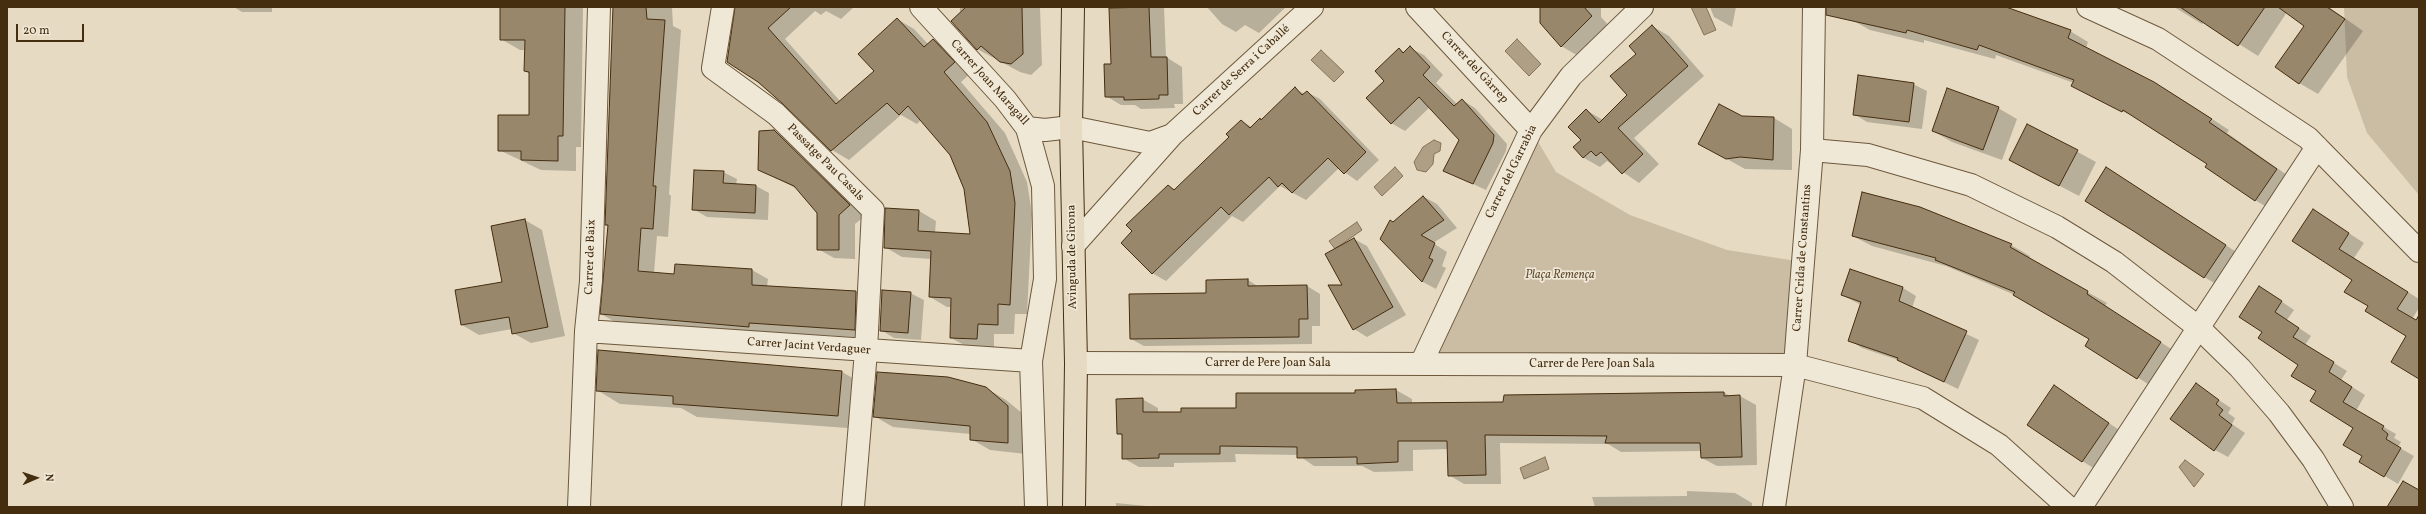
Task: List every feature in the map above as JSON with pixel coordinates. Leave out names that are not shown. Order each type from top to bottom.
[{"type":"main road","name":"Avinguda de Girona","points":[[1072,7],[1070,127],[1076,363],[1074,507]]},
{"type":"street","name":"Carrer de Baix","points":[[579,507],[586,331],[591,281],[599,7]]},
{"type":"street","name":"Passatge Pau Casals","points":[[723,7],[713,68],[776,114],[873,210],[866,351]]},
{"type":"street","name":"Carrer Joan Maragall","points":[[921,7],[1005,99],[1027,128],[1045,130],[1070,127]]},
{"type":"street","name":"Carrer de Serra i Caballé","points":[[1073,246],[1172,136],[1312,7]]},
{"type":"street","name":"Carrer del Gàrrep","points":[[1417,7],[1531,130]]},
{"type":"street","name":"Carrer del Garrabia","points":[[1421,364],[1531,130],[1571,76],[1642,7]]},
{"type":"street","name":"Carrer Crida de Constantins","points":[[1774,507],[1795,365],[1812,150],[1814,7]]},
{"type":"street","points":[[2088,7],[2158,39],[2308,138],[2419,251]]},
{"type":"street","name":"Carrer de Serra i Caballé","points":[[1070,127],[1150,143],[1172,136]]},
{"type":"street","points":[[1027,128],[1043,186],[1044,279],[1031,361],[1036,507]]},
{"type":"street","points":[[2081,507],[2317,148]]},
{"type":"street","points":[[1812,150],[1868,155],[1919,169],[1971,186],[2019,207],[2057,227],[2114,262],[2199,328],[2240,368],[2279,413],[2313,460],[2342,507]]},
{"type":"street","name":"Carrer Jacint Verdaguer","points":[[586,331],[1031,361]]},
{"type":"street","points":[[852,507],[866,351]]},
{"type":"street","name":"Carrer de Pere Joan Sala","points":[[1076,363],[1795,365],[1923,398],[2000,445],[2068,507]]},
{"type":"green space","points":[[2344,7],[2419,7],[2419,195],[2367,133],[2347,77]]},
{"type":"green space","name":"Plaça Remença","points":[[1531,130],[1556,172],[1630,215],[1727,250],[1803,262],[1795,365],[1421,364]]},
{"type":"shaded area","points":[[1691,7],[1706,7],[1716,30],[1704,35]]},
{"type":"shaded area","points":[[1517,39],[1541,64],[1529,76],[1505,51]]},
{"type":"shaded area","points":[[1321,50],[1344,72],[1334,82],[1311,60]]},
{"type":"shaded area","points":[[1434,140],[1441,143],[1440,151],[1434,154],[1433,164],[1426,172],[1417,170],[1414,162],[1423,147]]},
{"type":"shaded area","points":[[1395,167],[1403,176],[1382,196],[1374,187]]},
{"type":"shaded area","points":[[1357,222],[1362,230],[1335,249],[1329,241]]},
{"type":"shaded area","points":[[1545,457],[1549,469],[1524,479],[1520,468]]},
{"type":"shaded area","points":[[2185,460],[2204,474],[2194,487],[2179,467]]},
{"type":"building","points":[[500,7],[565,7],[563,136],[558,136],[558,161],[521,160],[521,151],[498,151],[498,115],[529,115],[529,72],[524,71],[525,40],[500,40]]},
{"type":"building","points":[[613,7],[646,7],[647,19],[665,20],[653,186],[656,186],[653,229],[641,228],[638,271],[674,274],[675,264],[752,269],[752,285],[856,291],[855,330],[749,323],[749,327],[600,314],[608,225],[605,225]]},
{"type":"building","points":[[735,7],[791,7],[768,28],[836,104],[874,71],[858,54],[897,18],[924,47],[933,39],[955,62],[944,72],[987,122],[1010,171],[1015,203],[1010,305],[998,304],[998,325],[978,324],[977,339],[950,338],[951,298],[929,297],[931,251],[884,248],[885,208],[919,210],[918,231],[970,234],[964,189],[950,155],[908,106],[899,115],[887,103],[831,151],[758,82],[727,62]]},
{"type":"building","points":[[966,7],[1022,7],[1023,54],[1011,64],[1000,62],[981,46],[977,50],[951,21]]},
{"type":"building","points":[[1149,7],[1151,57],[1167,57],[1168,95],[1159,95],[1159,99],[1124,100],[1124,97],[1105,97],[1104,64],[1111,64],[1109,8]]},
{"type":"building","points":[[1540,7],[1584,7],[1592,16],[1561,47],[1540,23]]},
{"type":"building","points":[[1826,7],[2006,7],[2071,30],[2068,38],[2154,82],[2212,119],[2209,122],[2277,169],[2255,201],[2205,167],[2207,164],[2123,110],[2122,112],[2071,86],[2074,80],[1979,45],[1977,50],[1907,30],[1906,33],[1826,15]]},
{"type":"building","points":[[2180,7],[2265,7],[2238,46]]},
{"type":"building","points":[[2278,7],[2327,7],[2345,19],[2299,84],[2275,67],[2304,26]]},
{"type":"building","points":[[1652,25],[1688,66],[1618,128],[1643,154],[1622,174],[1601,152],[1596,156],[1591,151],[1583,158],[1573,147],[1581,140],[1568,127],[1586,109],[1599,123],[1627,95],[1610,76],[1636,54],[1629,46]]},
{"type":"building","points":[[1410,46],[1430,67],[1423,75],[1454,106],[1462,99],[1494,135],[1493,143],[1473,184],[1443,171],[1459,140],[1419,97],[1391,124],[1366,98],[1384,81],[1375,71],[1399,48],[1403,53]]},
{"type":"building","points":[[1858,75],[1914,83],[1909,122],[1853,115]]},
{"type":"building","points":[[1295,87],[1302,95],[1307,91],[1366,152],[1344,174],[1328,158],[1292,193],[1282,183],[1278,187],[1269,177],[1229,215],[1221,207],[1152,274],[1121,243],[1132,231],[1126,225],[1168,185],[1174,190],[1229,137],[1226,134],[1241,120],[1250,128],[1260,118],[1261,120]]},
{"type":"building","points":[[1947,88],[1999,107],[1983,150],[1932,131]]},
{"type":"building","points":[[1719,104],[1742,116],[1774,117],[1773,160],[1740,157],[1726,159],[1698,144]]},
{"type":"building","points":[[2027,124],[2078,150],[2059,186],[2009,160]]},
{"type":"building","points":[[774,130],[850,205],[839,215],[839,250],[817,250],[817,213],[794,186],[758,170],[759,131]]},
{"type":"building","points":[[2106,167],[2226,245],[2204,278],[2085,201]]},
{"type":"building","points":[[694,170],[724,171],[723,183],[756,185],[755,213],[692,210]]},
{"type":"building","points":[[1862,192],[1920,207],[2012,244],[2010,247],[2088,291],[2087,294],[2161,342],[2137,379],[2085,346],[2089,339],[2013,295],[2015,292],[1935,260],[1936,258],[1852,236]]},
{"type":"building","points":[[1423,196],[1444,220],[1421,235],[1435,243],[1429,258],[1433,260],[1422,282],[1380,239],[1390,220],[1393,222]]},
{"type":"building","points":[[2313,209],[2349,233],[2339,249],[2408,292],[2397,309],[2416,320],[2419,315],[2419,379],[2391,362],[2406,336],[2365,311],[2368,306],[2344,292],[2352,280],[2292,241]]},
{"type":"building","points":[[525,219],[548,327],[512,334],[509,317],[461,325],[455,290],[502,282],[491,226]]},
{"type":"building","points":[[1354,238],[1393,307],[1353,330],[1328,285],[1342,285],[1325,254]]},
{"type":"building","points":[[1850,269],[1903,287],[1899,301],[1967,331],[1944,382],[1897,360],[1898,358],[1848,341],[1861,302],[1841,295]]},
{"type":"building","points":[[1248,279],[1248,286],[1307,285],[1308,319],[1299,319],[1299,337],[1130,339],[1129,294],[1206,293],[1206,280]]},
{"type":"building","points":[[2259,286],[2282,301],[2275,312],[2299,328],[2293,337],[2334,362],[2329,372],[2352,387],[2343,402],[2384,426],[2382,429],[2388,434],[2386,439],[2401,448],[2384,477],[2359,462],[2362,456],[2343,445],[2353,428],[2310,401],[2316,391],[2291,376],[2298,365],[2258,338],[2262,332],[2239,317]]},
{"type":"building","points":[[882,290],[911,292],[908,333],[880,331]]},
{"type":"building","points":[[598,350],[842,371],[838,416],[673,404],[673,396],[596,391]]},
{"type":"building","points":[[877,372],[948,377],[986,387],[1008,406],[1008,443],[970,440],[970,426],[873,417]]},
{"type":"building","points":[[2196,383],[2219,400],[2216,404],[2223,410],[2219,415],[2232,425],[2214,451],[2170,419]]},
{"type":"building","points":[[2054,385],[2109,423],[2082,462],[2027,425]]},
{"type":"building","points":[[1396,389],[1397,403],[1503,402],[1504,395],[1724,392],[1724,396],[1740,395],[1742,457],[1701,458],[1700,443],[1605,443],[1607,436],[1485,435],[1486,475],[1448,476],[1447,441],[1398,441],[1398,462],[1357,464],[1357,457],[1297,458],[1297,447],[1220,446],[1220,454],[1159,454],[1159,458],[1122,459],[1122,434],[1117,434],[1116,399],[1143,398],[1143,412],[1181,412],[1181,408],[1236,408],[1236,393],[1355,393],[1355,390]]},
{"type":"building","points":[[2403,481],[2419,490],[2419,507],[2387,507]]}]
